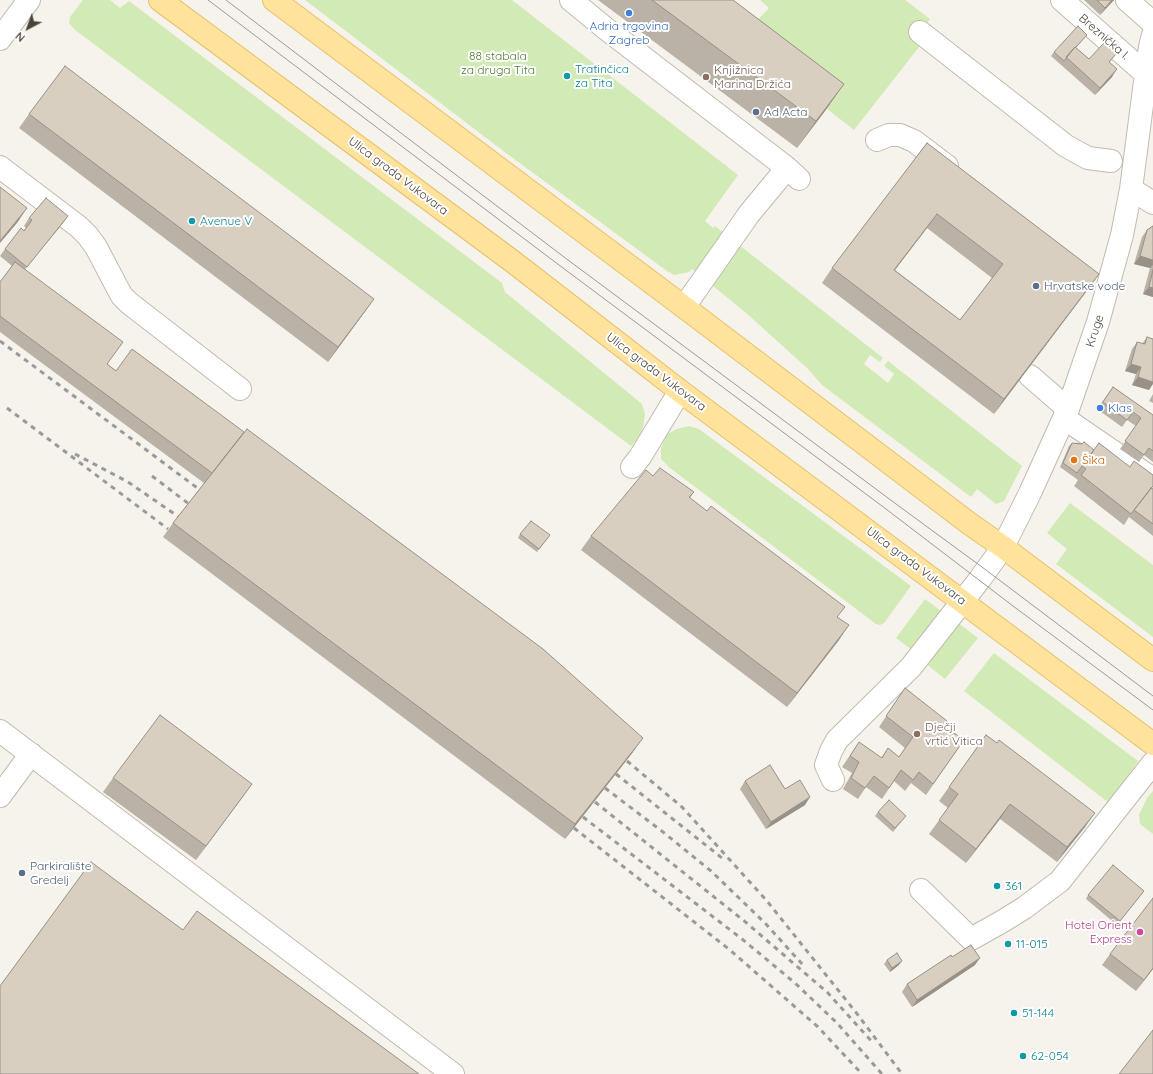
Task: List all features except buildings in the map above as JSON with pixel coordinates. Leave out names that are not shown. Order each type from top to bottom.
[{"type":"main road","name":"Ulica grada Vukovara","points":[[160,0],[512,261],[680,390],[1153,744]]},
{"type":"main road","points":[[274,0],[1153,660]]},
{"type":"street","points":[[0,39],[29,0]]},
{"type":"street","points":[[571,0],[793,174],[749,214],[684,307]]},
{"type":"street","name":"Breznička I.","points":[[1062,0],[1146,74]]},
{"type":"street","points":[[1127,0],[1153,23]]},
{"type":"street","points":[[920,32],[1066,146],[1088,158],[1110,161]]},
{"type":"street","name":"Kruge","points":[[833,780],[826,765],[837,740],[911,667],[963,601],[1002,547],[1026,500],[1066,413],[1096,329],[1110,284],[1122,235],[1146,127],[1146,74],[1153,35]]},
{"type":"street","points":[[877,140],[888,135],[900,136],[914,142],[965,179]]},
{"type":"street","points":[[0,167],[79,227],[88,236],[96,246],[117,288],[129,303],[240,388]]},
{"type":"street","points":[[1132,189],[1153,203]]},
{"type":"street","points":[[1092,271],[1110,284]]},
{"type":"street","points":[[1030,376],[1066,413],[1153,479]]},
{"type":"street","points":[[632,467],[640,457],[680,390]]},
{"type":"street","points":[[0,731],[453,1074]]},
{"type":"street","points":[[0,796],[31,754]]},
{"type":"street","points":[[922,890],[971,939],[1024,908],[1060,881],[1153,763]]},
{"type":"green space","points":[[83,0],[110,0],[120,8],[129,1],[502,283],[505,292],[642,404],[645,414],[643,427],[639,437],[631,446],[75,30],[69,23],[70,17]]},
{"type":"green space","name":"88 stabala za druga Tita","points":[[305,0],[512,0],[738,175],[705,221],[713,228],[715,226],[883,358],[880,362],[870,355],[864,364],[888,383],[894,374],[884,366],[888,361],[1022,466],[1004,501],[996,504],[977,489],[971,497],[822,385],[807,368],[745,312],[692,269],[689,272],[674,275],[667,271],[506,153]]},
{"type":"green space","points":[[760,0],[905,0],[930,19],[916,37],[923,42],[854,130],[761,57],[754,24],[769,8]]},
{"type":"green space","points":[[689,426],[699,429],[911,586],[884,623],[880,625],[876,624],[670,468],[661,459],[661,448],[667,434],[677,429]]},
{"type":"green space","points":[[1070,503],[1153,565],[1153,637],[1056,564],[1067,549],[1047,533]]},
{"type":"green space","points":[[925,599],[941,611],[912,650],[896,638]]},
{"type":"green space","points":[[957,622],[978,638],[945,679],[925,663]]},
{"type":"green space","points":[[994,653],[1138,761],[1109,803],[964,691]]},
{"type":"green space","points":[[1153,791],[1153,834],[1140,824],[1139,815],[1147,798]]},
{"type":"tram line","points":[[208,0],[1153,710]]},
{"type":"tram line","points":[[226,0],[564,257],[986,570],[1153,696]]},
{"type":"railway","points":[[0,341],[200,490]]},
{"type":"railway","points":[[7,408],[168,529]]},
{"type":"railway","points":[[75,454],[128,482],[179,517]]},
{"type":"railway","points":[[152,476],[189,504]]},
{"type":"railway","points":[[627,761],[682,807],[767,901],[858,1015],[902,1074]]},
{"type":"railway","points":[[616,774],[722,858]]},
{"type":"railway","points":[[605,788],[711,871],[765,923],[803,965]]},
{"type":"railway","points":[[595,802],[743,920],[827,992],[874,1044]]},
{"type":"railway","points":[[583,817],[742,939],[795,983],[837,1023],[882,1074]]},
{"type":"railway","points":[[574,828],[730,950],[818,1027],[862,1074]]},
{"type":"place","name":"Adria trgovina Zagreb","points":[[629,13]]},
{"type":"place","name":"Tratinčica za Tita","points":[[567,76]]},
{"type":"place","name":"Knjižnica Marina Držića","points":[[706,77]]},
{"type":"place","name":"Ad Acta","points":[[756,112]]},
{"type":"place","name":"Avenue V","points":[[192,221]]},
{"type":"place","name":"Hrvatske vode","points":[[1036,286]]},
{"type":"place","name":"Klas","points":[[1100,408]]},
{"type":"place","name":"Šika","points":[[1074,460]]},
{"type":"place","name":"Dječji vrtić Vitica","points":[[917,734]]},
{"type":"place","name":"Parkiralište Gredelj","points":[[22,873]]},
{"type":"place","name":"361","points":[[997,886]]},
{"type":"place","name":"Hotel Orient Express","points":[[1140,932]]},
{"type":"place","name":"11-015","points":[[1008,944]]},
{"type":"place","name":"51-144","points":[[1014,1013]]},
{"type":"place","name":"62-054","points":[[1023,1056]]}]
